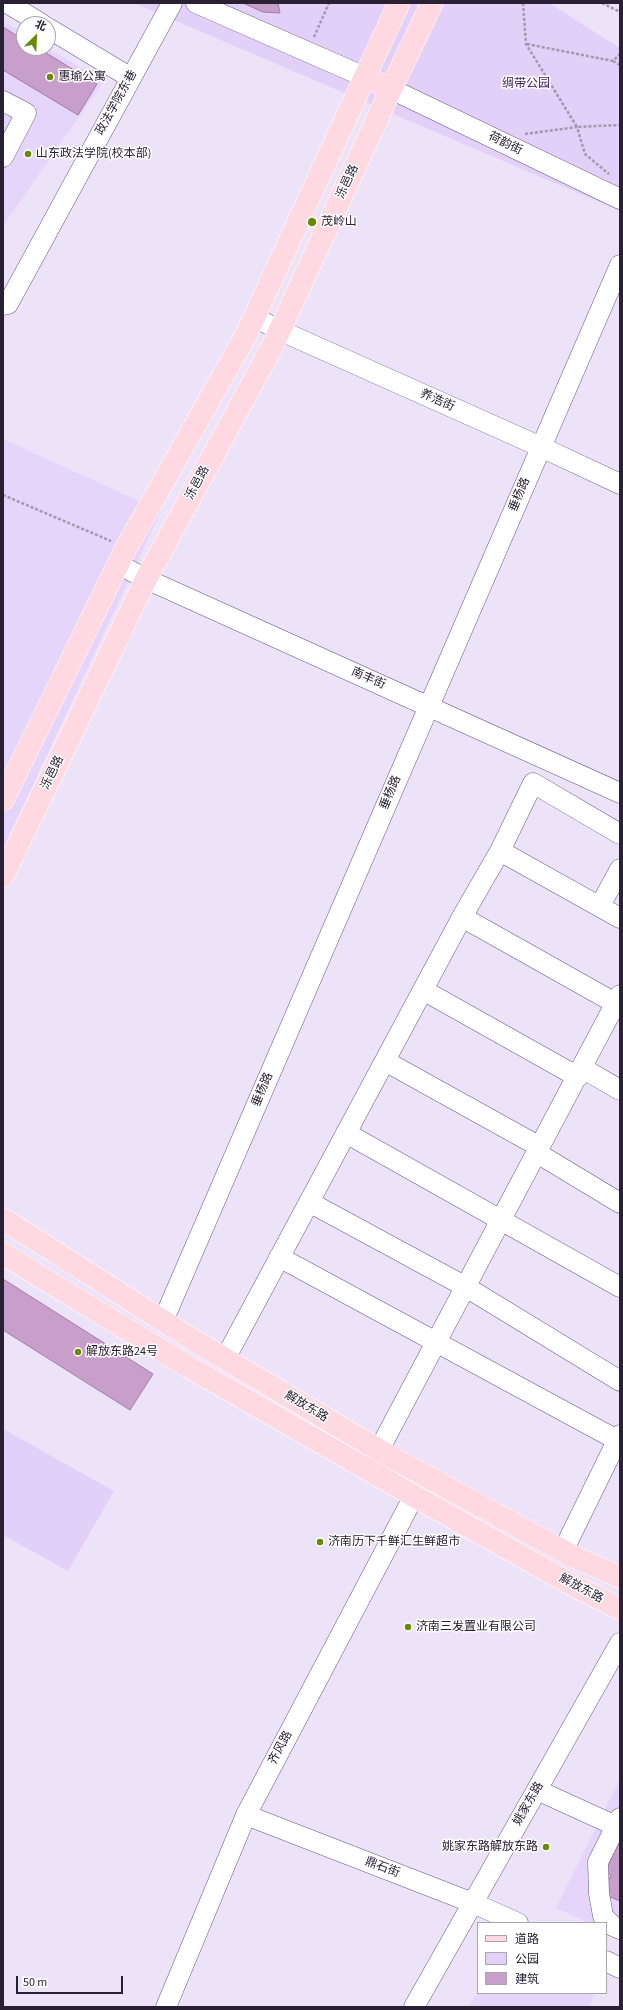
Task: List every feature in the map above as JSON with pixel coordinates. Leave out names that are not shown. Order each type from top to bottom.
[{"type":"main road","points":[[3,800],[122,556],[254,317],[399,3]]},
{"type":"main road","name":"泺邑路","points":[[3,876],[146,579],[279,330],[432,3]]},
{"type":"main road","points":[[365,76],[391,89]]},
{"type":"main road","name":"解放东路","points":[[3,1219],[163,1321],[379,1450],[562,1551],[620,1577]]},
{"type":"main road","name":"解放东路","points":[[3,1254],[187,1366],[414,1496],[578,1588],[620,1609]]},
{"type":"street","points":[[7,3],[29,16]]},
{"type":"street","name":"政法学院东巷","points":[[3,305],[8,304],[172,3]]},
{"type":"street","points":[[196,3],[365,76]]},
{"type":"street","points":[[56,33],[131,78]]},
{"type":"street","name":"荷韵街","points":[[391,89],[620,199]]},
{"type":"street","points":[[3,101],[26,113],[3,157]]},
{"type":"street","name":"垂杨路","points":[[163,1321],[620,265]]},
{"type":"street","name":"养浩街","points":[[254,317],[279,330],[541,447],[620,484]]},
{"type":"street","name":"南丰街","points":[[122,556],[146,579],[620,793]]},
{"type":"street","points":[[225,1359],[462,917],[500,851],[533,783],[620,834]]},
{"type":"street","points":[[500,851],[620,918]]},
{"type":"street","points":[[600,906],[620,869]]},
{"type":"street","points":[[379,1450],[619,997],[462,917]]},
{"type":"street","points":[[423,990],[580,1072],[620,1090]]},
{"type":"street","points":[[385,1061],[539,1150],[620,1203]]},
{"type":"street","points":[[346,1133],[620,1287]]},
{"type":"street","points":[[309,1202],[466,1287],[620,1381]]},
{"type":"street","points":[[279,1257],[436,1342],[619,1438],[562,1551]]},
{"type":"street","name":"齐风路","points":[[166,2007],[246,1815],[414,1496]]},
{"type":"street","name":"姚家东路","points":[[414,2007],[620,1643]]},
{"type":"street","points":[[537,1790],[618,1822],[598,1862],[599,1893],[603,1916],[613,1926],[620,1929]]},
{"type":"street","name":"鼎石街","points":[[246,1815],[473,1903],[516,1922]]},
{"type":"street","points":[[607,1962],[620,1968]]},
{"type":"path","points":[[307,52],[329,3]]},
{"type":"path","points":[[523,3],[526,44],[577,127],[585,154],[614,178]]},
{"type":"path","points":[[602,3],[620,12]]},
{"type":"path","points":[[526,44],[613,61],[620,64]]},
{"type":"path","points":[[613,61],[620,54]]},
{"type":"path","points":[[524,134],[577,127],[620,126]]},
{"type":"path","points":[[3,495],[122,556]]},
{"type":"shaded area","name":"山东政法学院(校本部)","points":[[3,21],[16,28],[16,56],[56,56],[56,53],[104,81],[3,226]]},
{"type":"shaded area","points":[[3,439],[161,511],[3,849]]},
{"type":"shaded area","points":[[620,1779],[620,1937],[607,1924],[607,1922],[587,1922],[556,1908]]},
{"type":"shaded area","points":[[477,1994],[595,1994],[589,2007],[469,2007]]},
{"type":"green space","name":"绸带公园","points":[[134,3],[549,3],[620,48],[620,211]]},
{"type":"green space","points":[[3,1429],[114,1491],[68,1571],[3,1535]]},
{"type":"building","points":[[243,3],[278,3],[280,13],[263,12]]},
{"type":"building","name":"惠瑜公寓","points":[[3,27],[16,35],[16,56],[51,56],[97,84],[78,115],[3,70]]},
{"type":"building","name":"解放东路24号","points":[[3,1279],[153,1374],[130,1410],[3,1330]]},
{"type":"building","points":[[620,1830],[620,1901],[603,1894],[611,1875],[601,1871]]},
{"type":"place","name":"惠瑜公寓","points":[[50,77]]},
{"type":"place","name":"山东政法学院(校本部)","points":[[28,154]]},
{"type":"place","name":"茂岭山","points":[[312,222]]},
{"type":"place","name":"解放东路24号","points":[[78,1352]]},
{"type":"place","name":"济南历下千鲜汇生鲜超市","points":[[320,1542]]},
{"type":"place","name":"济南三发置业有限公司","points":[[408,1627]]},
{"type":"place","name":"姚家东路解放东路","points":[[546,1847]]}]
